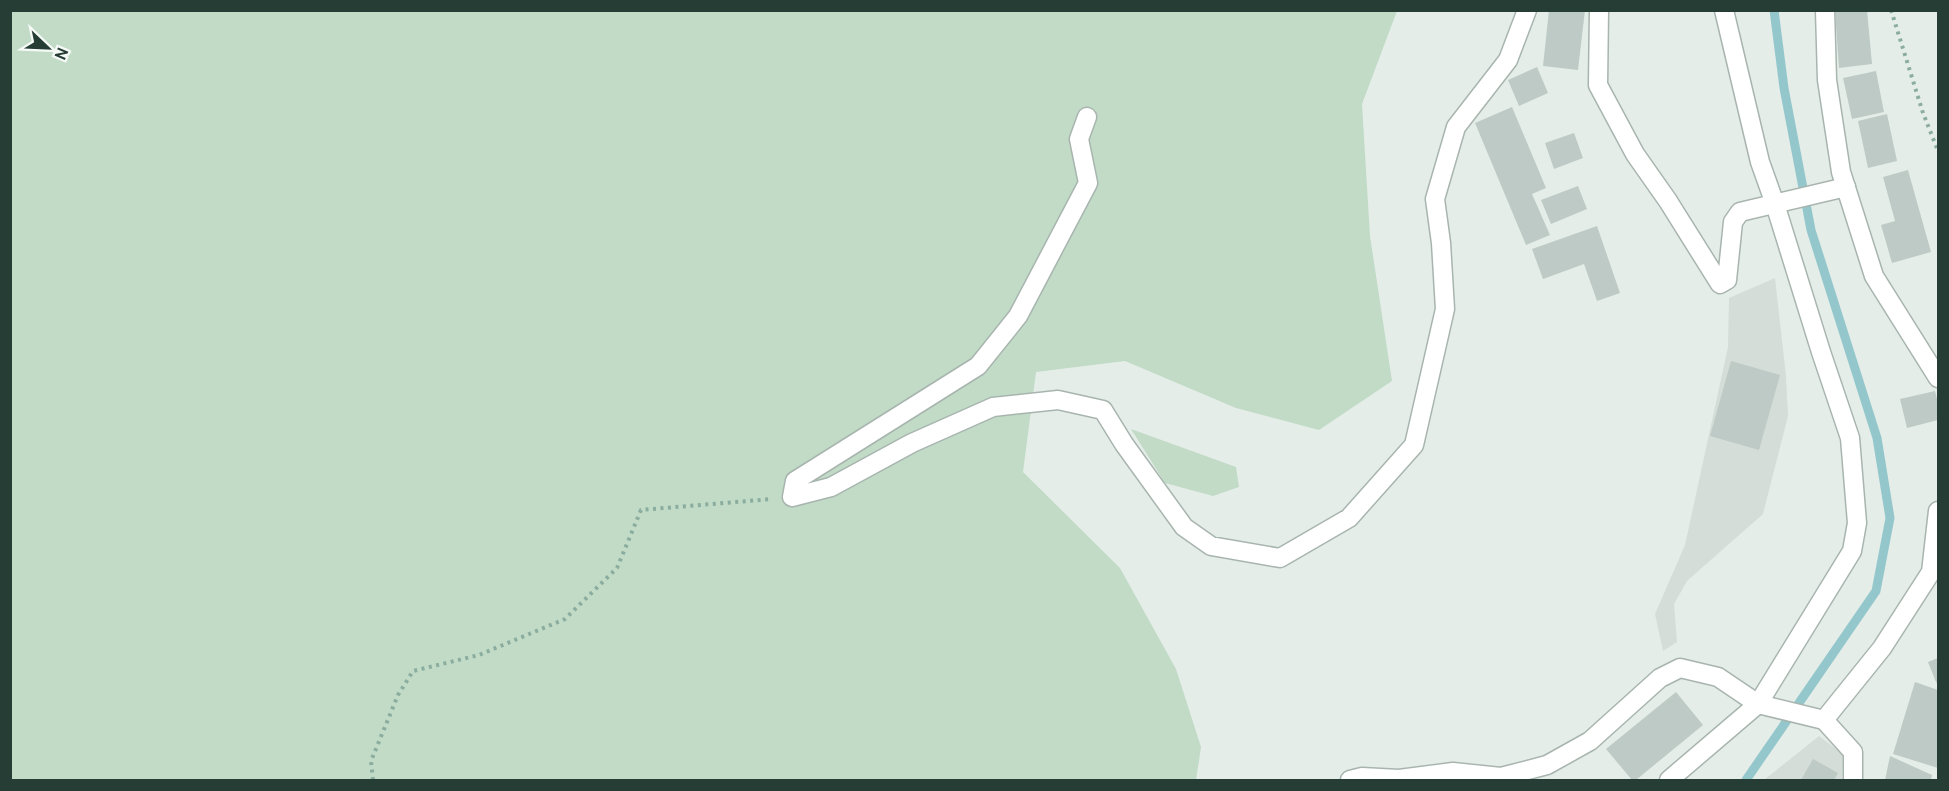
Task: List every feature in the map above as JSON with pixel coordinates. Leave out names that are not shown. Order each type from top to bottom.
[{"type":"street","points":[[1087,117],[1079,139],[1088,183],[1018,316],[978,366],[795,481],[792,497],[831,487],[912,443],[993,407],[1058,400],[1103,410],[1124,444],[1184,527],[1211,546],[1280,558],[1349,518],[1414,445],[1445,309],[1441,243],[1435,199],[1456,127],[1508,60],[1527,10]]},
{"type":"street","points":[[1599,10],[1598,85],[1635,154],[1668,201],[1719,284],[1727,280],[1733,222],[1740,212],[1846,188]]},
{"type":"street","points":[[1669,780],[1758,704],[1852,551],[1857,523],[1850,438],[1760,162],[1724,10]]},
{"type":"street","points":[[1826,10],[1827,80],[1834,132],[1846,188],[1874,276],[1938,378]]},
{"type":"street","points":[[1824,720],[1882,648],[1931,572],[1938,511]]},
{"type":"street","points":[[1350,780],[1362,777],[1399,779],[1453,772],[1501,777],[1547,765],[1590,741],[1660,678],[1680,668],[1718,677],[1758,704],[1824,720],[1853,752],[1853,780]]},
{"type":"path","points":[[1891,10],[1923,113],[1938,151]]},
{"type":"path","points":[[373,780],[371,761],[398,695],[413,671],[479,654],[565,620],[617,568],[641,510],[792,497]]},
{"type":"shaded area","points":[[1775,278],[1788,416],[1763,514],[1687,581],[1674,604],[1677,642],[1663,651],[1655,614],[1685,545],[1728,347],[1729,298]]},
{"type":"shaded area","points":[[1819,736],[1843,754],[1842,780],[1764,780]]},
{"type":"green space","points":[[10,11],[1397,11],[1362,104],[1370,236],[1392,381],[1319,430],[1236,408],[1125,361],[1036,372],[1023,472],[1120,568],[1176,669],[1201,747],[1196,780],[11,780]]},
{"type":"green space","points":[[1131,429],[1236,467],[1239,487],[1213,496],[1165,483]]},
{"type":"building","points":[[1549,10],[1585,10],[1578,70],[1543,66]]},
{"type":"building","points":[[1835,10],[1867,10],[1872,64],[1839,68]]},
{"type":"building","points":[[1537,67],[1548,93],[1519,106],[1508,80]]},
{"type":"building","points":[[1876,71],[1884,112],[1852,119],[1843,78]]},
{"type":"building","points":[[1512,107],[1546,188],[1532,194],[1550,235],[1526,245],[1475,123]]},
{"type":"building","points":[[1887,114],[1897,161],[1868,168],[1858,121]]},
{"type":"building","points":[[1574,133],[1583,158],[1554,169],[1545,143]]},
{"type":"building","points":[[1908,170],[1931,252],[1892,263],[1881,225],[1895,221],[1883,177]]},
{"type":"building","points":[[1578,186],[1587,209],[1551,224],[1541,200]]},
{"type":"building","points":[[1597,226],[1620,293],[1597,301],[1584,264],[1543,279],[1532,249]]},
{"type":"building","points":[[1731,361],[1780,375],[1759,450],[1710,436]]},
{"type":"building","points":[[1935,391],[1938,420],[1907,428],[1900,399]]},
{"type":"building","points":[[1938,658],[1938,684],[1928,662]]},
{"type":"building","points":[[1915,682],[1938,690],[1938,768],[1893,754]]},
{"type":"building","points":[[1676,692],[1703,725],[1636,780],[1632,780],[1606,749]]},
{"type":"building","points":[[1890,756],[1932,775],[1931,780],[1885,780]]},
{"type":"building","points":[[1813,759],[1838,773],[1834,780],[1801,780]]},
{"type":"waterway","points":[[1746,780],[1876,591],[1890,518],[1877,438],[1811,230],[1784,88],[1774,10]]}]
